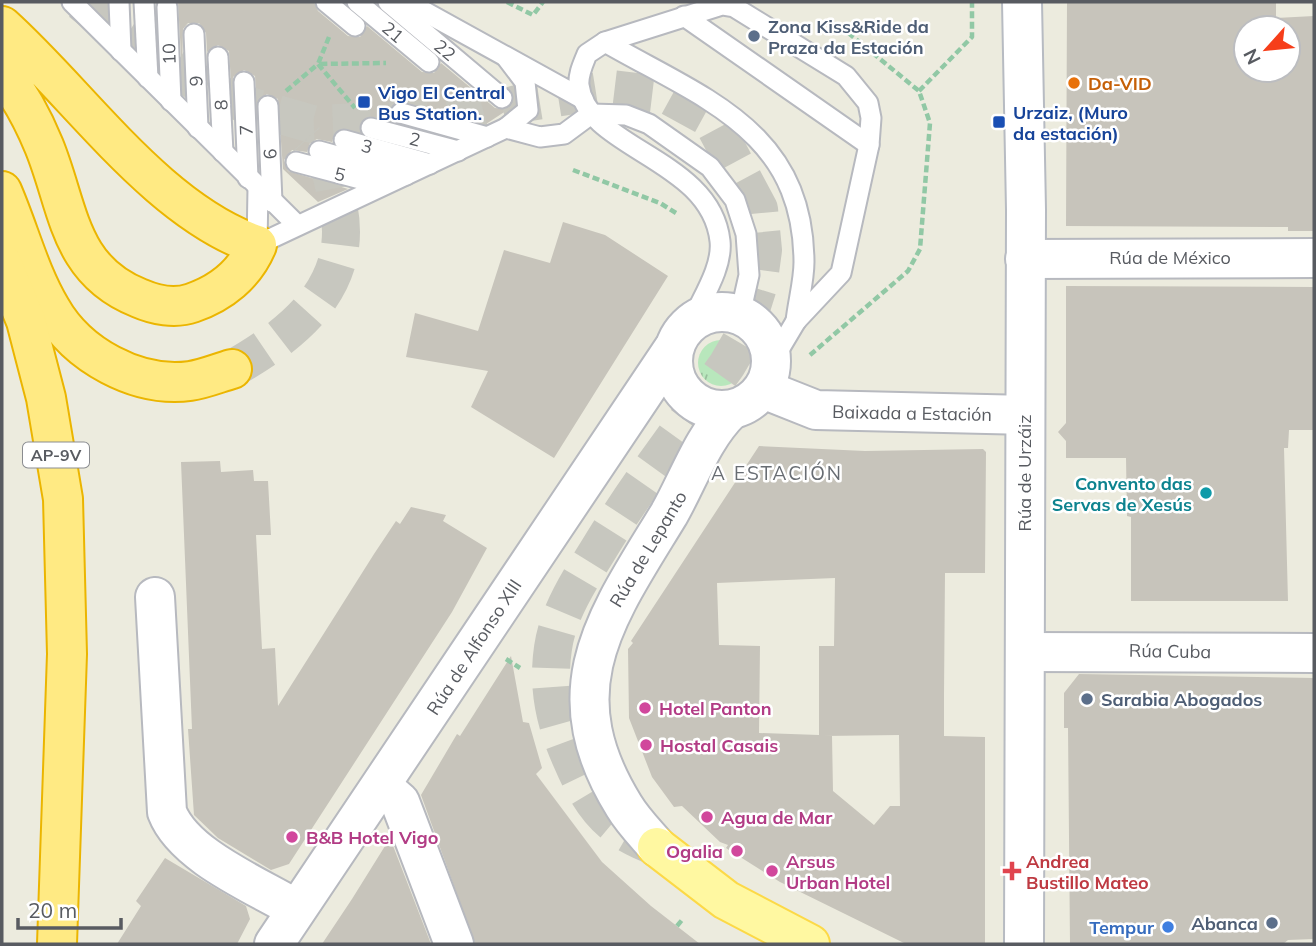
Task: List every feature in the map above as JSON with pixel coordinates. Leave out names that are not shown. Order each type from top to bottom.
[{"type":"highway","points":[[2,26],[128,154],[179,200],[230,236],[257,245],[251,260],[212,297],[184,306],[155,304],[126,293],[95,270],[75,239],[46,148],[24,101],[2,72]]},
{"type":"highway","points":[[2,191],[31,268],[52,311],[81,345],[115,368],[149,380],[190,381],[232,369]]},
{"type":"highway","name":"AP-9V","points":[[2,263],[26,321],[52,433],[66,547],[67,654],[57,944]]},
{"type":"main road","points":[[657,847],[726,900],[810,944]]},
{"type":"street","name":"Rúa de Urzáiz","points":[[1022,2],[1026,259],[1024,944]]},
{"type":"street","name":"Rúa de México","points":[[1026,259],[1314,258]]},
{"type":"street","points":[[723,312],[740,315],[754,324],[764,337],[780,372],[755,399],[732,410],[707,408],[686,395],[674,374],[683,335],[723,312]]},
{"type":"street","name":"Rúa de Alfonso XIII","points":[[274,944],[683,335]]},
{"type":"street","name":"Baixada a Estación","points":[[780,372],[816,410],[1024,415]]},
{"type":"street","name":"Rúa de Lepanto","points":[[657,847],[624,807],[601,760],[588,706],[591,665],[605,621],[622,587],[688,482],[703,447],[719,422],[732,410]]},
{"type":"street","points":[[155,597],[167,812],[173,828],[201,853],[296,909]]},
{"type":"street","name":"Rúa Cuba","points":[[1026,652],[1314,653]]},
{"type":"street","points":[[378,792],[392,795],[400,802],[454,944]]},
{"type":"lane","points":[[72,2],[297,225]]},
{"type":"lane","points":[[96,2],[97,27]]},
{"type":"lane","points":[[119,2],[121,51]]},
{"type":"lane","points":[[145,2],[148,78]]},
{"type":"lane","points":[[326,2],[355,26]]},
{"type":"lane","name":"21","points":[[358,2],[429,62]]},
{"type":"lane","name":"22","points":[[388,2],[502,98]]},
{"type":"lane","points":[[407,2],[506,57],[587,107],[701,194],[714,216],[720,243],[716,265],[683,335]]},
{"type":"lane","name":"10","points":[[167,7],[171,101]]},
{"type":"lane","points":[[587,107],[579,83],[587,54],[605,42],[710,7],[734,7],[846,76],[868,103],[871,118],[869,145],[841,273],[796,321]]},
{"type":"lane","points":[[684,16],[869,145]]},
{"type":"lane","name":"9","points":[[194,34],[198,128]]},
{"type":"lane","points":[[605,42],[725,111],[770,151],[789,180],[799,209],[804,264],[796,321],[780,372]]},
{"type":"lane","name":"8","points":[[218,57],[223,152]]},
{"type":"lane","points":[[257,245],[506,128],[527,110],[525,82],[506,57]]},
{"type":"lane","name":"7","points":[[244,82],[257,245]]},
{"type":"lane","name":"6","points":[[268,106],[272,202]]},
{"type":"lane","points":[[506,128],[540,137],[564,134],[587,107]]},
{"type":"lane","points":[[587,107],[626,115],[649,124],[718,174],[735,200],[746,234],[749,275],[740,315]]},
{"type":"lane","points":[[401,113],[487,137]]},
{"type":"lane","name":"2","points":[[372,128],[458,151]]},
{"type":"lane","name":"3","points":[[344,140],[430,164]]},
{"type":"lane","points":[[319,151],[406,175]]},
{"type":"lane","name":"5","points":[[296,162],[383,186]]},
{"type":"path","points":[[507,2],[533,15],[542,2]]},
{"type":"path","points":[[919,91],[972,37],[972,2]]},
{"type":"path","points":[[780,372],[821,344],[908,271],[920,249],[930,123],[919,91],[841,27]]},
{"type":"path","points":[[268,106],[318,64],[390,63]]},
{"type":"path","points":[[318,64],[372,128]]},
{"type":"path","points":[[573,170],[660,203],[682,216]]},
{"type":"path","points":[[677,926],[682,920]]},
{"type":"green space","points":[[721,340],[737,347],[744,363],[737,379],[721,386],[705,379],[698,363],[705,347]]},
{"type":"building","points":[[178,2],[314,2],[318,11],[348,36],[360,37],[367,26],[422,72],[434,73],[441,63],[495,108],[507,109],[514,100],[515,105],[486,124],[399,101],[389,109],[392,121],[367,116],[359,124],[359,132],[340,128],[335,132],[332,142],[317,139],[310,143],[307,152],[292,150],[284,160],[288,171],[348,189],[318,202],[283,169],[278,99],[267,94],[257,101],[255,76],[244,70],[233,77],[232,96],[229,51],[218,45],[207,52],[206,33],[199,23],[188,23],[183,29],[182,72]]},
{"type":"building","points":[[1067,2],[1276,2],[1276,14],[1232,14],[1232,84],[1302,84],[1302,17],[1314,16],[1314,231],[1288,231],[1288,227],[1066,226]]},
{"type":"building","points":[[563,222],[605,235],[668,276],[554,458],[471,407],[488,371],[406,357],[415,313],[478,331],[504,250],[550,263]]},
{"type":"building","points":[[1066,286],[1314,287],[1314,430],[1289,430],[1288,448],[1284,448],[1288,601],[1131,601],[1131,517],[1127,516],[1126,458],[1066,458],[1066,441],[1058,432],[1066,423]]},
{"type":"building","points":[[759,446],[865,451],[983,449],[986,452],[985,573],[945,573],[944,736],[985,737],[985,944],[906,944],[780,882],[726,848],[728,845],[720,842],[682,806],[674,807],[652,777],[629,718],[628,649],[633,643],[631,641]],"holes":[[[835,578],[834,646],[819,646],[819,735],[759,733],[760,646],[719,645],[717,583]],[[899,735],[900,806],[890,806],[874,825],[833,791],[832,736],[824,736]]]},
{"type":"building","points":[[220,461],[221,472],[253,470],[254,481],[268,481],[271,535],[256,535],[262,649],[275,648],[278,706],[396,521],[400,524],[411,507],[446,515],[443,521],[487,548],[452,612],[289,864],[271,870],[218,838],[194,815],[188,729],[192,729],[181,462]]},
{"type":"building","points":[[511,656],[523,722],[529,723],[542,768],[536,774],[602,862],[651,906],[700,944],[475,944],[421,795],[457,734],[460,736]]},
{"type":"building","points":[[1079,674],[1314,678],[1314,939],[1288,940],[1283,944],[1070,944],[1068,728],[1064,728],[1064,693]]},
{"type":"building","points":[[390,838],[431,944],[322,944],[352,899]]},
{"type":"building","points":[[165,858],[246,906],[250,919],[237,944],[117,944],[141,906],[136,901]]},
{"type":"tunnel","points":[[81,2],[124,37],[211,91],[253,107],[312,124],[467,118],[517,104],[611,89],[669,96],[711,119],[759,209],[763,250],[758,287],[741,341],[727,365],[660,457],[576,586],[559,622],[551,663],[557,720],[566,747],[587,791],[614,824],[657,847]]},
{"type":"tunnel","points":[[232,369],[280,338],[300,320],[318,300],[331,278],[339,254],[341,226],[332,175],[305,140]]},
{"type":"place","name":"Zona Kiss&Ride da Praza da Estación","points":[[754,36]]},
{"type":"place","name":"Da-VID","points":[[1074,83]]},
{"type":"place","name":"Vigo EI Central Bus Station.","points":[[364,102]]},
{"type":"place","name":"Urzaiz, (Muro da estación)","points":[[999,122]]},
{"type":"place","name":"Convento das Servas de Xesús","points":[[1206,493]]},
{"type":"place","name":"Sarabia Abogados","points":[[1087,699]]},
{"type":"place","name":"Hotel Panton","points":[[645,708]]},
{"type":"place","name":"Hostal Casais","points":[[646,745]]},
{"type":"place","name":"Agua de Mar","points":[[707,817]]},
{"type":"place","name":"B&B Hotel Vigo","points":[[292,837]]},
{"type":"place","name":"Ogalia","points":[[737,851]]},
{"type":"place","name":"Arsus Urban Hotel","points":[[772,871]]},
{"type":"place","name":"Andrea Bustillo Mateo","points":[[1012,871]]},
{"type":"place","name":"Abanca","points":[[1272,923]]},
{"type":"place","name":"Tempur","points":[[1168,927]]},
{"type":"district","name":"A ESTACIÓN","points":[[777,473]]}]
